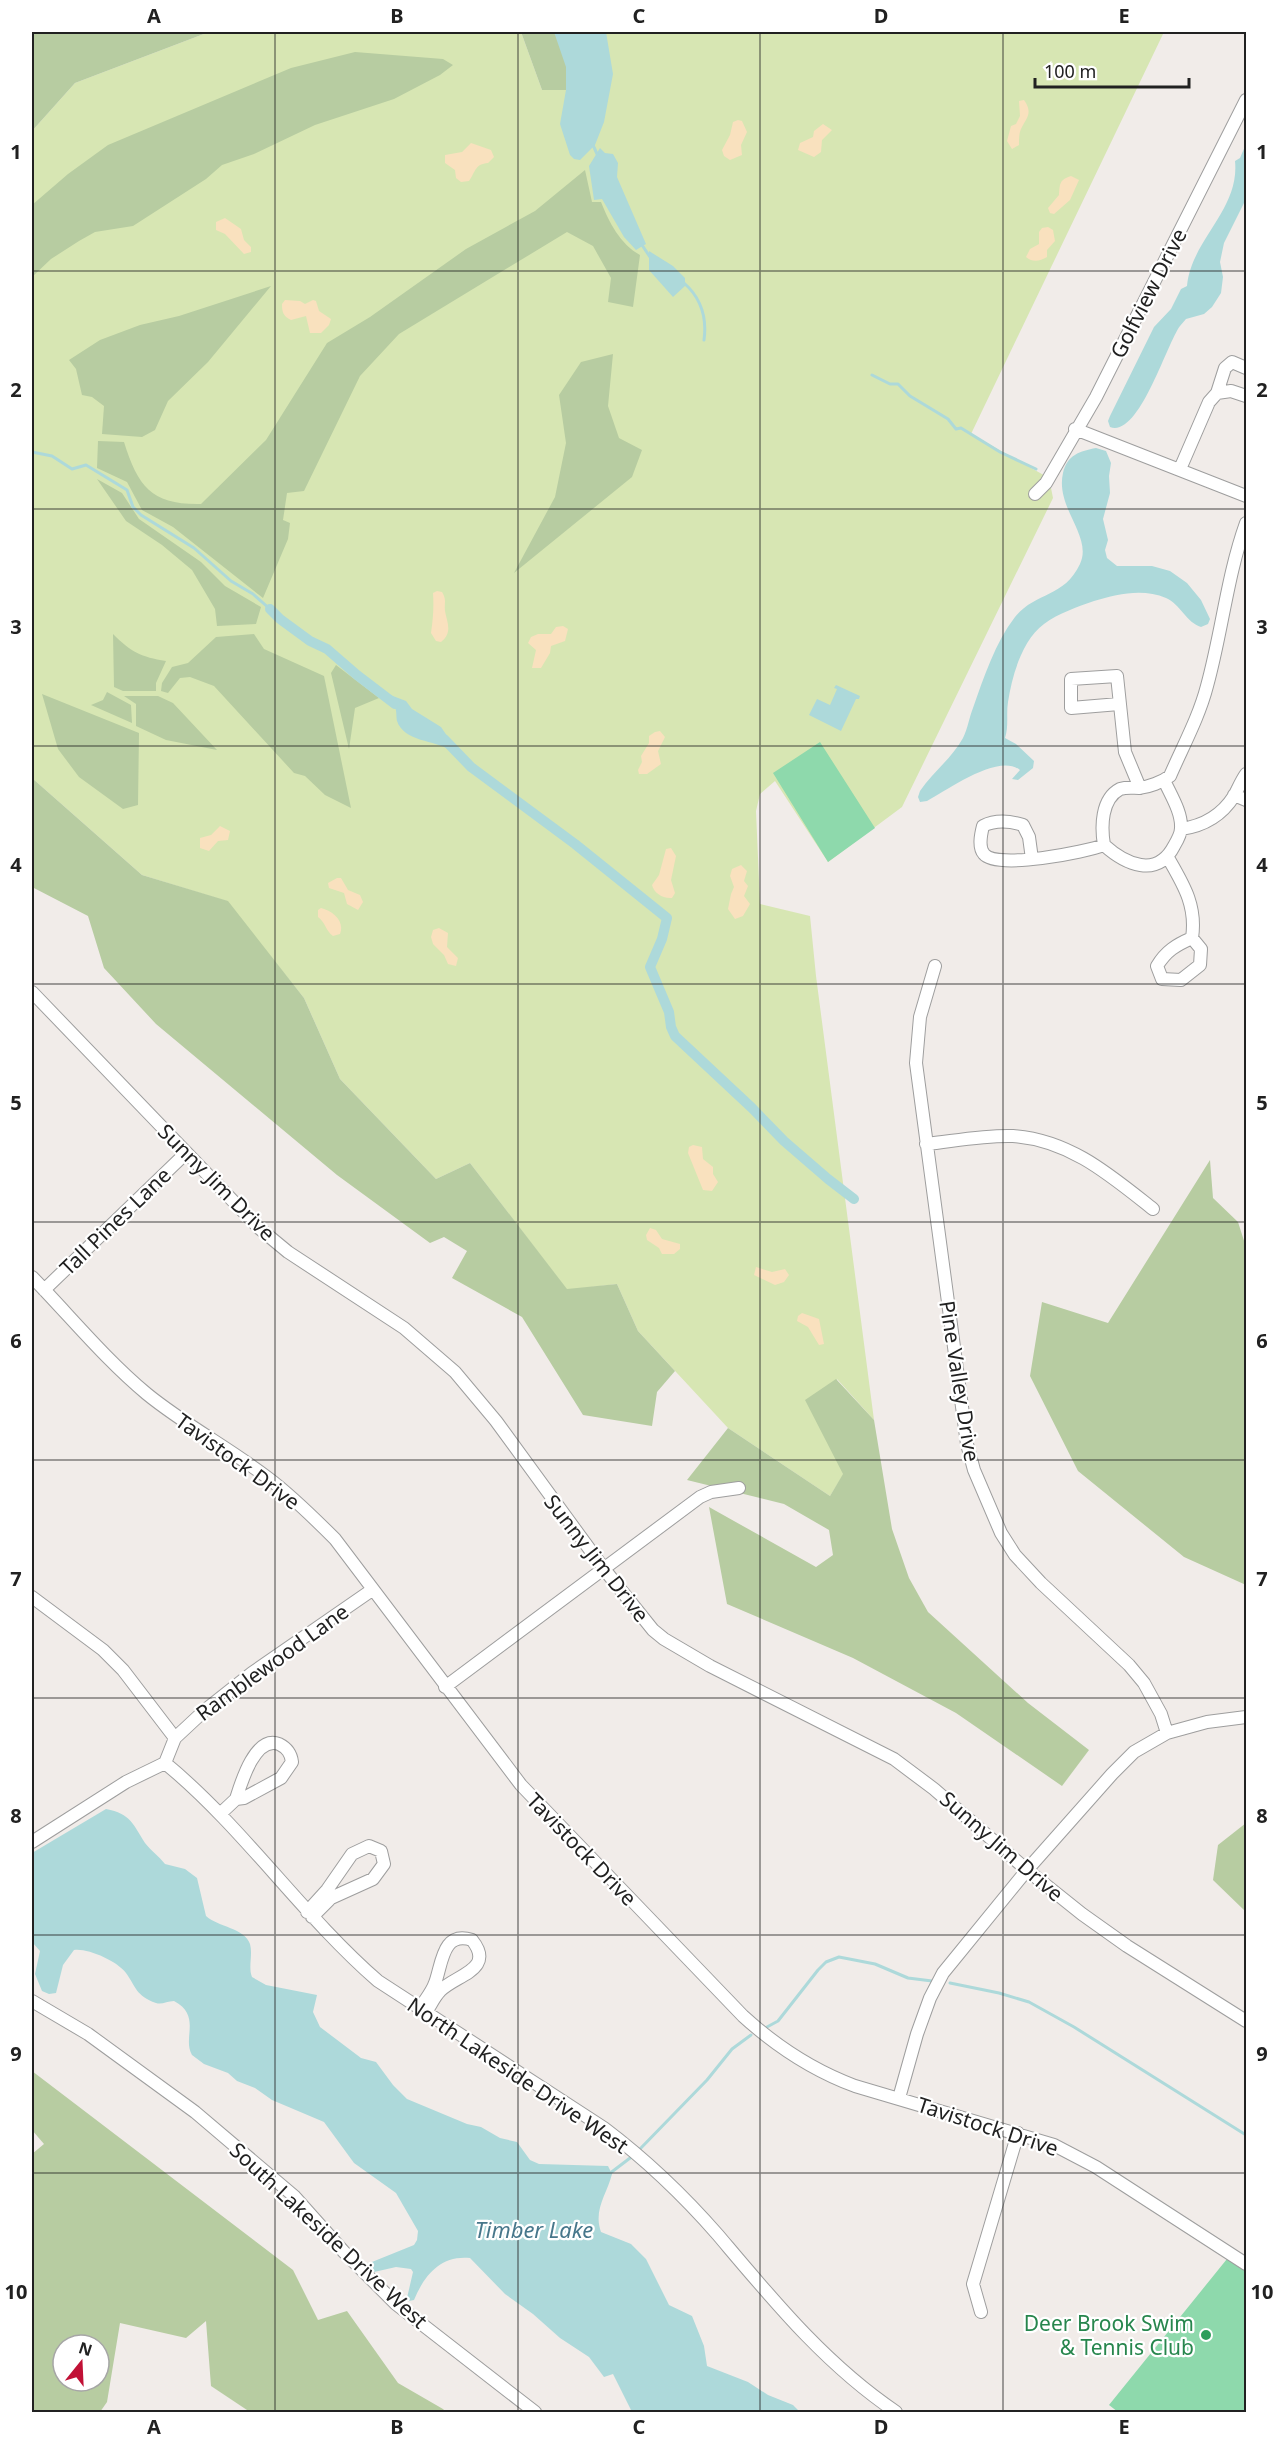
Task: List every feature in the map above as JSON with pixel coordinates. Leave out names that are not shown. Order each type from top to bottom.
[{"type":"street","name":"Golfview Drive","points":[[1035,494],[1046,483],[1095,397],[1246,100]]},
{"type":"street","points":[[1180,469],[1209,402],[1216,393],[1225,368],[1232,362],[1246,368]]},
{"type":"street","points":[[1216,393],[1231,391],[1246,396]]},
{"type":"street","points":[[1075,429],[1246,496]]},
{"type":"street","points":[[1164,780],[1179,815],[1181,829],[1173,849],[1167,856],[1153,864],[1138,865],[1125,862],[1104,845],[1102,823],[1107,805],[1113,795],[1120,790],[1140,788],[1170,776],[1203,701],[1233,567],[1246,523]]},
{"type":"street","points":[[1119,704],[1071,708],[1071,679],[1117,676],[1125,752],[1140,788]]},
{"type":"street","points":[[1181,829],[1202,825],[1229,804],[1246,774]]},
{"type":"street","points":[[1234,795],[1246,800]]},
{"type":"street","points":[[1032,859],[1029,837],[1023,825],[991,822],[983,826],[981,846],[984,854],[989,858],[1032,859],[1066,856],[1104,845]]},
{"type":"street","points":[[1167,856],[1192,909],[1195,921],[1192,938]]},
{"type":"street","name":"Pine Valley Drive","points":[[935,966],[924,998],[917,1038],[916,1062],[967,1444],[979,1482],[1001,1533],[1015,1555],[1041,1583],[1129,1665],[1144,1683],[1161,1714],[1167,1733]]},
{"type":"street","name":"Sunny Jim Drive","points":[[32,992],[259,1228],[288,1252],[404,1328],[455,1372],[496,1421],[604,1569],[653,1630],[710,1666],[894,1759],[934,1789],[1027,1870],[1082,1914],[1127,1946],[1246,2021]]},
{"type":"street","points":[[926,1144],[996,1136],[1048,1142],[1089,1161],[1153,1209]]},
{"type":"street","name":"Tall Pines Lane","points":[[44,1290],[186,1153]]},
{"type":"street","name":"Tavistock Drive","points":[[32,1277],[103,1353],[147,1394],[267,1477],[304,1508],[335,1539],[521,1785],[743,2016],[782,2049],[825,2074],[855,2086],[1054,2145],[1083,2159],[1246,2264]]},
{"type":"street","points":[[446,1687],[700,1497],[711,1492],[738,1488]]},
{"type":"street","name":"Ramblewood Lane","points":[[175,1738],[204,1711],[252,1674],[372,1590]]},
{"type":"street","points":[[32,1597],[103,1650],[123,1670],[175,1738],[165,1763],[126,1782],[32,1842]]},
{"type":"street","points":[[899,2098],[917,2034],[930,1998],[943,1972],[1027,1870],[1122,1763],[1134,1752],[1167,1733],[1207,1722],[1246,1717]]},
{"type":"street","points":[[220,1814],[236,1799],[252,1759],[264,1745],[275,1743],[286,1748],[291,1754],[292,1762],[288,1770],[272,1783],[244,1798],[236,1799]]},
{"type":"street","name":"North Lakeside Drive West","points":[[165,1763],[220,1814],[310,1914],[378,1981],[604,2128],[626,2145],[717,2234],[807,2339],[861,2388],[896,2412]]},
{"type":"street","points":[[369,1846],[381,1851],[384,1864],[378,1875],[331,1898],[310,1914],[352,1854],[369,1846]]},
{"type":"street","points":[[460,1938],[472,1940],[479,1949],[478,1963],[471,1971],[441,1990],[423,2010],[434,1987],[441,1958],[448,1945],[460,1938]]},
{"type":"street","name":"South Lakeside Drive West","points":[[32,2001],[100,2042],[217,2129],[294,2196],[344,2252],[396,2304],[535,2412]]},
{"type":"street","points":[[981,2313],[973,2284],[1018,2133]]},
{"type":"green space","points":[[32,32],[209,32],[75,83],[32,131]]},
{"type":"green space","points":[[209,32],[521,32],[542,90],[566,90],[604,32],[1164,32],[971,434],[1049,478],[1053,498],[902,807],[828,862],[775,781],[760,794],[756,811],[760,904],[810,916],[874,1420],[837,1379],[843,1475],[830,1496],[728,1428],[638,1331],[617,1284],[567,1290],[470,1163],[436,1179],[340,1079],[304,998],[226,901],[142,875],[32,778],[32,131],[75,83]]},
{"type":"green space","points":[[521,32],[604,32],[566,90],[542,90]]},
{"type":"green space","points":[[355,52],[443,59],[453,65],[440,75],[394,99],[315,125],[254,154],[222,165],[206,179],[133,226],[95,232],[51,259],[32,277],[32,205],[68,174],[108,145],[291,68]]},
{"type":"green space","points":[[585,170],[592,202],[601,202],[621,239],[640,255],[633,307],[608,302],[611,278],[593,246],[567,232],[399,334],[360,376],[304,491],[287,493],[283,520],[290,523],[288,539],[263,598],[173,527],[142,510],[127,482],[97,468],[98,441],[124,442],[135,471],[149,490],[170,501],[201,504],[266,440],[327,343],[370,317],[466,249],[535,211]]},
{"type":"green space","points":[[271,286],[208,362],[168,401],[155,430],[142,437],[102,434],[104,406],[92,397],[82,395],[76,369],[69,360],[100,340],[140,325],[179,316]]},
{"type":"green space","points":[[613,354],[608,406],[619,438],[642,450],[632,477],[514,573],[555,497],[566,443],[559,395],[581,362]]},
{"type":"green space","points":[[97,479],[122,493],[139,519],[201,562],[225,586],[261,607],[256,624],[217,626],[215,609],[192,570],[162,545],[126,521]]},
{"type":"green space","points":[[113,634],[137,653],[166,661],[156,683],[156,691],[123,691],[114,687]]},
{"type":"green space","points":[[254,634],[264,649],[324,676],[351,808],[325,795],[305,776],[294,773],[214,686],[190,677],[180,678],[168,693],[161,691],[162,683],[172,667],[188,663],[216,637]]},
{"type":"green space","points":[[336,665],[379,698],[355,708],[349,749],[331,673]]},
{"type":"green space","points":[[107,692],[131,705],[132,723],[91,705],[103,700]]},
{"type":"green space","points":[[42,694],[139,733],[138,805],[123,809],[79,777],[58,749]]},
{"type":"green space","points":[[124,696],[158,696],[173,703],[217,750],[166,740],[136,726],[136,704]]},
{"type":"green space","points":[[820,742],[875,828],[828,862],[773,773]]},
{"type":"green space","points":[[32,778],[142,875],[228,901],[304,998],[340,1079],[436,1179],[470,1163],[567,1289],[617,1284],[638,1331],[675,1371],[657,1392],[652,1426],[583,1415],[522,1317],[452,1278],[467,1251],[444,1237],[430,1243],[337,1175],[156,1024],[104,968],[88,916],[32,887]]},
{"type":"green space","points":[[1210,1160],[1213,1198],[1238,1222],[1246,1247],[1244,1333],[1246,1339],[1246,1585],[1184,1557],[1078,1471],[1030,1376],[1042,1302],[1108,1323]]},
{"type":"green space","points":[[836,1379],[874,1420],[892,1529],[909,1578],[928,1612],[1028,1703],[1089,1750],[1062,1786],[956,1713],[853,1658],[727,1604],[709,1507],[816,1567],[833,1555],[829,1530],[784,1504],[687,1480],[728,1428],[830,1496],[843,1474],[805,1400]]},
{"type":"green space","points":[[1246,1823],[1246,1912],[1213,1880],[1218,1845]]},
{"type":"green space","points":[[32,2071],[293,2270],[318,2320],[347,2311],[398,2383],[446,2412],[250,2412],[211,2386],[206,2321],[186,2338],[120,2323],[111,2378],[111,2333],[51,2333],[51,2393],[108,2393],[107,2402],[100,2412],[32,2412],[32,2154],[44,2144],[32,2130]]},
{"type":"green space","name":"Deer Brook Swim & Tennis Club","points":[[1231,2254],[1246,2264],[1246,2412],[1118,2412],[1109,2405]]},
{"type":"sand","points":[[1024,100],[1028,108],[1028,115],[1020,131],[1019,145],[1012,149],[1007,141],[1011,126],[1016,124],[1020,116],[1019,101]]},
{"type":"sand","points":[[742,121],[747,132],[741,145],[742,155],[730,160],[724,156],[722,150],[730,135],[733,122]]},
{"type":"sand","points":[[823,124],[832,130],[822,140],[821,152],[814,157],[798,150],[800,143],[813,137],[814,131]]},
{"type":"sand","points":[[471,143],[491,150],[494,157],[488,163],[478,166],[469,181],[461,182],[456,178],[455,170],[445,163],[445,155],[462,152]]},
{"type":"sand","points":[[1071,176],[1079,180],[1070,200],[1054,214],[1050,213],[1048,208],[1059,195],[1061,183]]},
{"type":"sand","points":[[225,218],[241,229],[244,240],[251,247],[251,252],[244,254],[225,234],[216,230],[216,222]]},
{"type":"sand","points":[[1048,227],[1053,230],[1055,241],[1047,250],[1047,257],[1036,261],[1029,259],[1026,257],[1030,249],[1039,244],[1039,232],[1042,228]]},
{"type":"sand","points":[[285,300],[300,301],[305,304],[316,301],[319,311],[331,319],[329,325],[321,333],[310,333],[306,316],[291,320],[285,315],[282,304]]},
{"type":"sand","points":[[442,592],[444,597],[448,627],[447,635],[441,642],[436,641],[431,633],[433,593]]},
{"type":"sand","points":[[563,626],[568,629],[565,641],[551,646],[550,653],[541,668],[532,668],[536,650],[528,643],[531,637],[538,634],[551,634],[556,627]]},
{"type":"sand","points":[[660,731],[665,737],[658,751],[661,764],[647,774],[639,774],[641,756],[649,743],[649,736]]},
{"type":"sand","points":[[220,826],[230,831],[228,840],[218,841],[209,851],[200,848],[200,838],[211,835]]},
{"type":"sand","points":[[671,848],[676,856],[671,880],[675,893],[672,898],[669,898],[657,893],[652,885],[659,875],[666,849]]},
{"type":"sand","points":[[741,865],[747,871],[744,881],[748,886],[744,896],[750,904],[743,916],[735,919],[728,909],[734,887],[730,876],[732,869]]},
{"type":"sand","points":[[341,878],[348,890],[360,895],[363,902],[358,910],[347,904],[344,893],[329,888],[328,883]]},
{"type":"sand","points":[[321,908],[337,917],[341,925],[340,934],[333,936],[328,931],[318,917],[318,910]]},
{"type":"sand","points":[[439,928],[448,933],[447,947],[458,958],[456,966],[448,964],[444,955],[433,944],[431,937],[433,930]]},
{"type":"sand","points":[[693,1145],[702,1147],[703,1159],[713,1167],[713,1174],[718,1182],[712,1191],[703,1190],[688,1153],[689,1147]]},
{"type":"sand","points":[[650,1228],[656,1230],[662,1239],[680,1244],[680,1249],[674,1254],[662,1254],[659,1248],[647,1240],[646,1235]]},
{"type":"sand","points":[[756,1267],[772,1272],[785,1269],[789,1275],[784,1282],[775,1285],[754,1275]]},
{"type":"sand","points":[[802,1313],[819,1319],[824,1344],[819,1345],[808,1327],[797,1321],[798,1316]]},
{"type":"water","points":[[554,32],[606,32],[613,74],[604,122],[595,145],[580,160],[570,155],[560,124],[566,90],[566,67]]},
{"type":"water","points":[[1246,144],[1246,199],[1224,243],[1220,262],[1223,277],[1221,293],[1212,307],[1204,314],[1186,319],[1180,326],[1151,388],[1131,419],[1121,427],[1110,427],[1108,421],[1110,416],[1154,327],[1171,309],[1181,289],[1187,286],[1190,269],[1197,254],[1230,195],[1235,179],[1235,161],[1240,158]]},
{"type":"water","points":[[600,148],[605,153],[613,154],[618,163],[617,177],[646,244],[636,250],[624,237],[602,199],[594,200],[589,166]]},
{"type":"water","points":[[649,251],[673,266],[685,278],[685,286],[673,297],[649,270]]},
{"type":"water","points":[[1096,448],[1106,451],[1111,463],[1110,493],[1103,519],[1108,540],[1105,550],[1107,558],[1117,566],[1152,566],[1170,571],[1187,583],[1201,600],[1210,619],[1208,624],[1201,627],[1196,625],[1171,601],[1148,593],[1121,594],[1094,601],[1050,620],[1036,631],[1019,659],[1007,706],[1005,738],[1016,744],[1034,761],[1033,768],[1018,780],[1012,779],[1020,770],[1011,766],[986,769],[927,801],[920,802],[918,797],[920,791],[963,738],[991,661],[1008,627],[1023,609],[1066,583],[1080,564],[1083,553],[1082,543],[1064,498],[1063,473],[1071,458]]},
{"type":"water","points":[[836,685],[860,696],[856,699],[841,731],[809,715],[817,699],[830,705],[837,689],[834,688]]},
{"type":"water","points":[[385,693],[406,701],[412,709],[441,727],[454,746],[450,750],[406,733],[397,721],[395,707],[382,698]]},
{"type":"water","name":"Timber Lake","points":[[106,1809],[126,1817],[145,1843],[165,1864],[185,1869],[197,1878],[206,1916],[243,1934],[250,1944],[252,1977],[266,1985],[317,1995],[313,2012],[320,2027],[361,2058],[376,2062],[407,2099],[467,2124],[481,2127],[500,2138],[517,2142],[530,2160],[539,2164],[608,2166],[612,2174],[600,2209],[601,2232],[631,2244],[646,2259],[669,2305],[692,2316],[704,2346],[707,2366],[748,2382],[768,2395],[793,2405],[800,2412],[632,2412],[613,2374],[604,2377],[589,2357],[560,2338],[533,2314],[505,2294],[470,2258],[450,2260],[434,2269],[414,2300],[409,2301],[407,2298],[413,2272],[411,2269],[396,2267],[374,2272],[367,2264],[414,2245],[418,2231],[396,2193],[354,2163],[324,2122],[272,2100],[255,2088],[237,2081],[228,2073],[204,2064],[192,2055],[189,2042],[189,2020],[182,2007],[174,2001],[158,2003],[144,1997],[137,1991],[122,1968],[102,1956],[74,1950],[63,1965],[56,1993],[49,1994],[42,1991],[35,1974],[40,1951],[32,1942],[32,1853]]},
{"type":"waterway","points":[[592,143],[598,156]]},
{"type":"waterway","points":[[642,245],[650,257]]},
{"type":"waterway","points":[[684,283],[695,295],[702,309],[705,324],[704,340]]},
{"type":"waterway","points":[[872,375],[890,384],[898,384],[910,396],[948,419],[956,429],[961,428],[1000,452],[1036,469]]},
{"type":"waterway","points":[[32,452],[52,456],[72,469],[86,465],[127,490],[133,507],[141,515],[194,548],[231,581],[253,594],[270,609]]},
{"type":"waterway","points":[[270,609],[310,641],[327,649],[395,704]]},
{"type":"waterway","points":[[444,739],[471,767],[575,844],[667,918],[662,939],[650,967],[669,1012],[675,1036],[784,1141],[854,1199]]},
{"type":"waterway","points":[[767,2027],[778,2021],[826,1962],[839,1957],[875,1964],[908,1978],[932,1981]]},
{"type":"waterway","points":[[950,1983],[1029,2002],[1074,2027],[1246,2135]]},
{"type":"waterway","points":[[639,2150],[707,2080],[732,2049],[751,2035]]},
{"type":"waterway","points":[[609,2174],[634,2155]]},
{"type":"place","name":"Deer Brook Swim & Tennis Club","points":[[1206,2335]]}]
